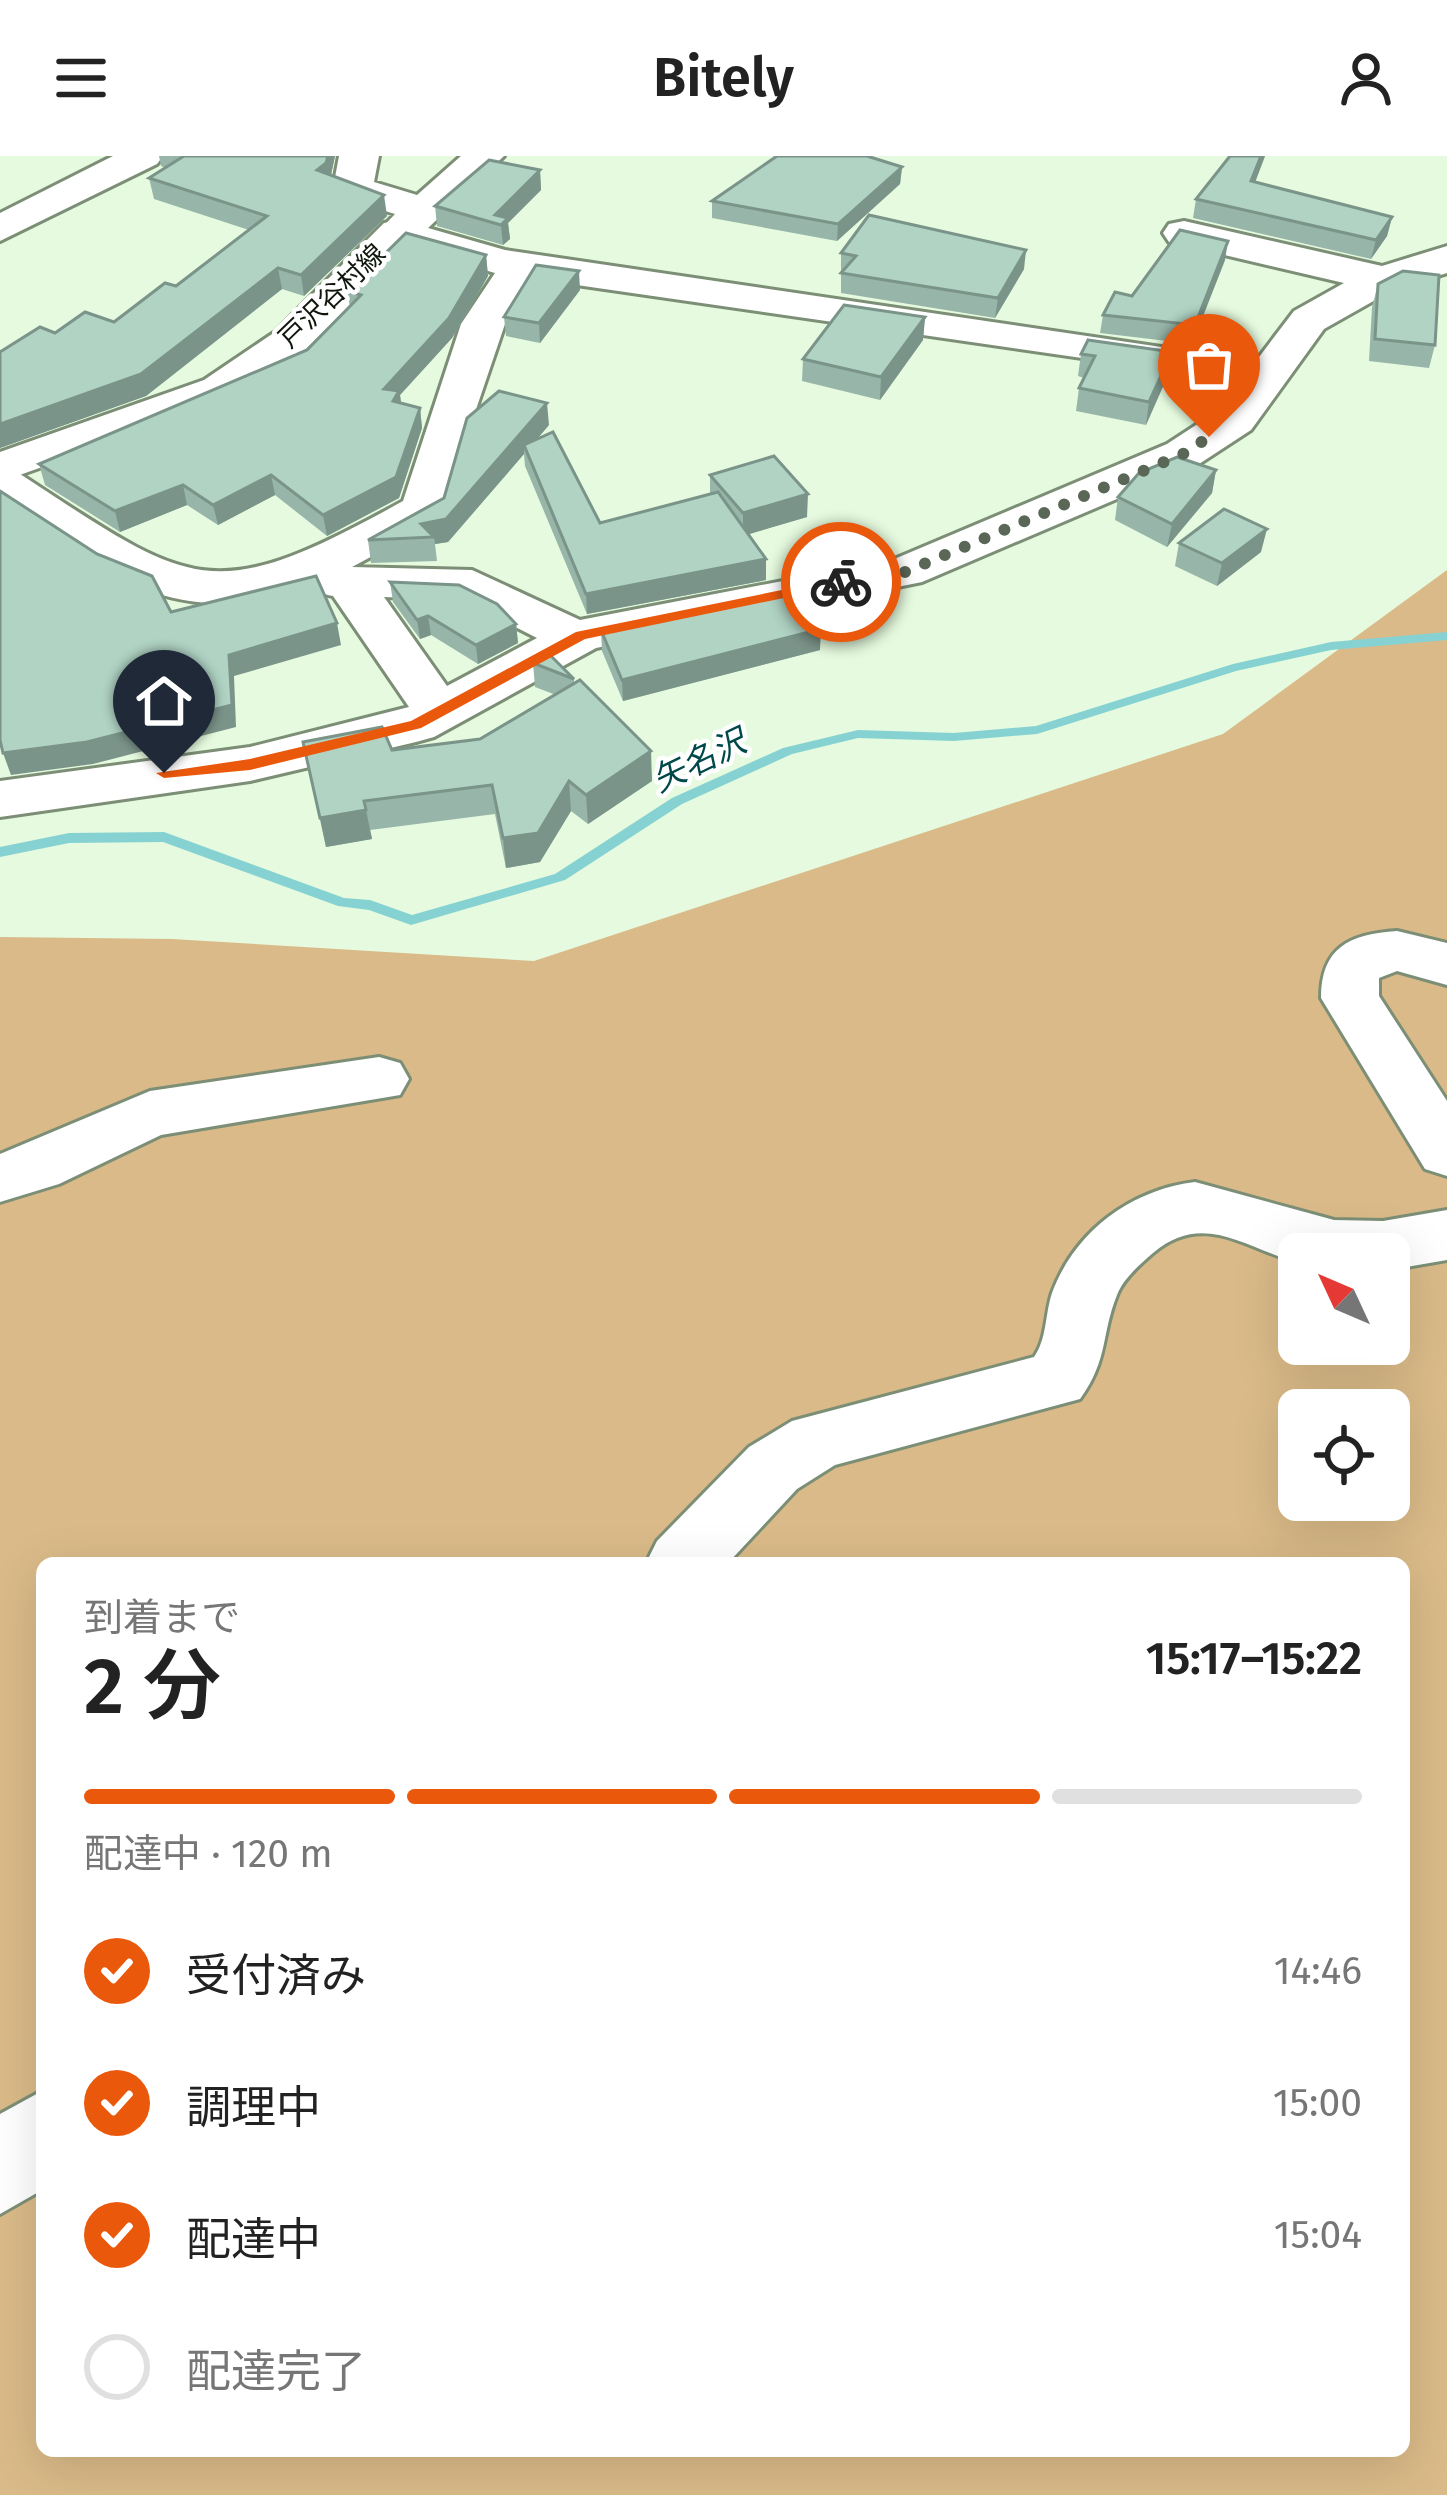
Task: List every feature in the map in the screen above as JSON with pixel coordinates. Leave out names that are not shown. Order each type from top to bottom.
[{"type":"street","points":[[0,229],[143,156]]},
{"type":"street","points":[[359,156],[353,188],[410,221],[524,266],[1214,364],[1268,376]]},
{"type":"street","name":"戸沢谷村線","points":[[0,468],[220,389],[290,341],[410,221],[484,156]]},
{"type":"street","points":[[1184,233],[1383,279]]},
{"type":"street","points":[[0,799],[121,778],[250,764],[416,725],[576,638],[905,572],[1183,454],[1235,420],[1309,320],[1383,279],[1447,259]]},
{"type":"street","points":[[0,482],[156,578],[194,589],[291,573],[332,560],[426,508],[428,483],[483,324],[494,300],[524,266]]},
{"type":"street","points":[[291,573],[472,585],[576,638]]},
{"type":"street","points":[[347,580],[439,712]]},
{"type":"street","points":[[1447,965],[1404,949],[1373,951],[1350,969],[1350,998],[1447,1152]]},
{"type":"street","points":[[0,1178],[37,1167],[150,1114],[379,1079]]},
{"type":"street","points":[[688,1557],[772,1468],[816,1441],[1056,1379],[1073,1359],[1088,1285],[1122,1242],[1157,1213],[1196,1202],[1321,1243],[1395,1247],[1447,1235]]},
{"type":"street","points":[[0,2170],[36,2138]]},
{"type":"shaded area","points":[[1447,570],[1447,2495],[0,2495],[0,937],[172,939],[534,961],[1223,734]]},
{"type":"building","points":[[184,156],[328,156],[317,170],[384,195],[301,275],[278,268],[141,374],[0,424],[0,352],[40,327],[55,333],[85,312],[114,322],[165,283],[176,286],[267,216],[149,178]]},
{"type":"building","points":[[777,156],[867,156],[902,167],[838,224],[712,201]]},
{"type":"building","points":[[1230,156],[1261,156],[1251,181],[1392,217],[1376,240],[1196,199]]},
{"type":"building","points":[[489,160],[540,170],[495,215],[508,218],[501,225],[435,206]]},
{"type":"building","points":[[869,215],[1026,250],[998,298],[841,273],[856,256],[841,253]]},
{"type":"building","points":[[1180,230],[1228,241],[1195,325],[1103,315],[1115,292],[1132,296]]},
{"type":"building","points":[[406,233],[486,255],[449,318],[384,389],[399,391],[393,401],[420,408],[396,477],[323,515],[271,475],[213,505],[183,485],[115,511],[39,464],[307,350],[361,295],[347,291]]},
{"type":"building","points":[[536,265],[579,271],[539,323],[504,317]]},
{"type":"building","points":[[1403,271],[1439,275],[1435,345],[1375,339],[1378,284]]},
{"type":"building","points":[[844,305],[925,317],[881,377],[803,359]]},
{"type":"building","points":[[1088,340],[1172,352],[1149,402],[1079,388],[1095,356],[1081,354]]},
{"type":"building","points":[[499,391],[547,403],[446,519],[421,524],[434,537],[368,540],[444,498],[467,418]]},
{"type":"building","points":[[553,432],[600,523],[718,492],[766,559],[586,594],[524,445]]},
{"type":"building","points":[[774,456],[808,494],[743,513],[710,475]]},
{"type":"building","points":[[1177,457],[1216,470],[1172,524],[1118,497],[1139,473]]},
{"type":"building","points":[[0,491],[97,554],[152,576],[171,612],[316,576],[337,623],[229,655],[232,705],[87,742],[3,753]]},
{"type":"building","points":[[1224,509],[1267,529],[1222,563],[1179,543]]},
{"type":"building","points":[[390,582],[459,585],[497,604],[516,624],[476,645],[428,616],[417,620]]},
{"type":"building","points":[[794,592],[821,629],[622,680],[601,630]]},
{"type":"building","points":[[550,655],[574,679],[533,663]]},
{"type":"building","points":[[580,680],[651,751],[586,795],[569,781],[538,833],[503,838],[492,785],[364,801],[366,810],[320,818],[303,742],[382,727],[392,750],[480,739]]},
{"type":"waterway","name":"矢名沢","points":[[0,852],[69,838],[164,837],[343,903],[370,905],[411,920],[560,877],[677,801],[788,751],[858,734],[954,737],[1037,730],[1233,668],[1331,646],[1447,636]]},
{"type":"way so far","points":[[841,582],[905,572],[1183,454],[1209,437]]},
{"type":"route","points":[[164,773],[250,764],[416,725],[581,635],[841,582]]}]
